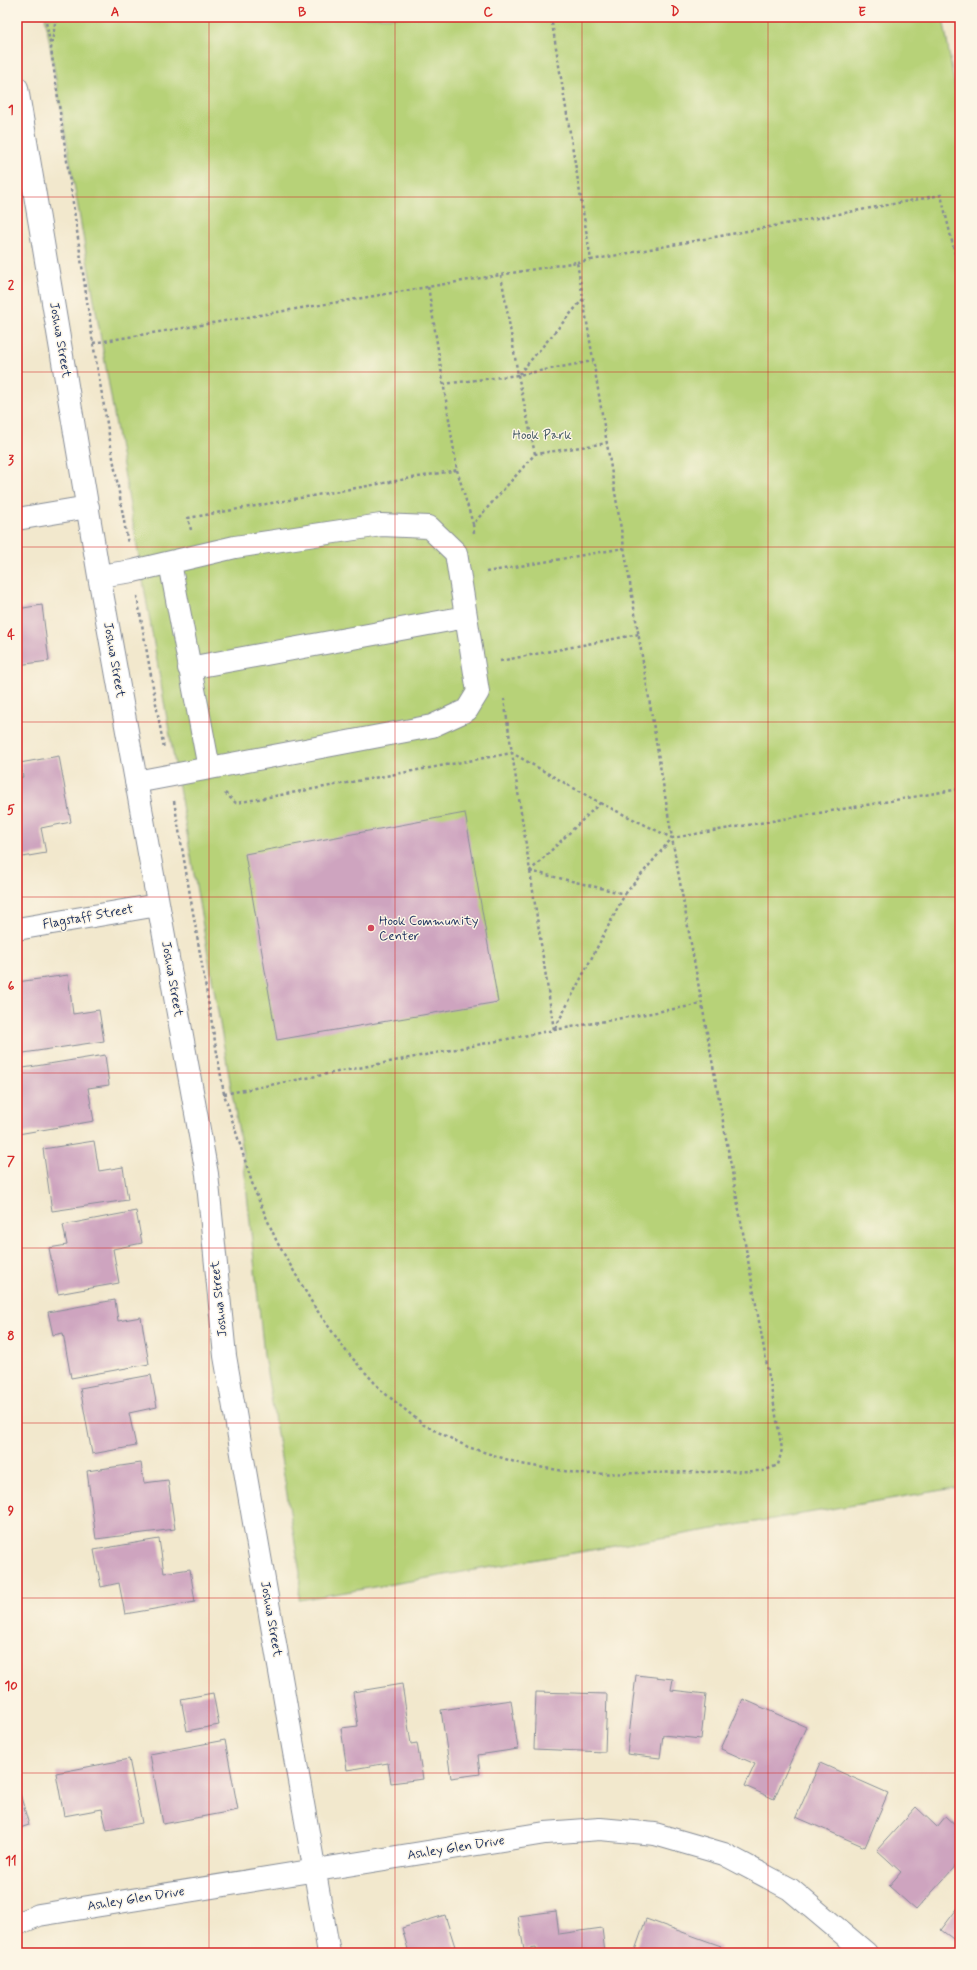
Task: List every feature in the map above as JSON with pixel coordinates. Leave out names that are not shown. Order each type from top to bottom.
[{"type":"street","name":"Joshua Street","points":[[17,88],[99,576],[207,1174],[225,1356],[329,1953]]},
{"type":"street","points":[[17,519],[88,507]]},
{"type":"street","points":[[99,576],[133,571],[235,547],[381,525],[429,527],[456,553],[478,692],[467,710],[432,726],[136,782]]},
{"type":"street","points":[[170,563],[209,768]]},
{"type":"street","points":[[189,668],[466,617]]},
{"type":"street","name":"Flagstaff Street","points":[[17,929],[158,905]]},
{"type":"street","name":"Ashley Glen Drive","points":[[17,1924],[39,1915],[545,1833],[600,1830],[655,1834],[724,1854],[790,1889],[866,1953]]},
{"type":"path","points":[[45,17],[51,49],[93,343],[224,1094],[254,1189],[277,1242],[314,1306],[346,1351],[382,1391],[424,1425],[468,1447],[521,1464],[582,1474],[763,1471],[778,1465],[782,1449],[672,838],[577,262]]},
{"type":"path","points":[[51,49],[56,17]]},
{"type":"path","points":[[551,17],[590,260]]},
{"type":"path","points":[[93,343],[590,260],[941,195],[960,275]]},
{"type":"path","points":[[501,275],[518,375],[535,454]]},
{"type":"path","points":[[428,286],[457,470],[473,524],[475,538]]},
{"type":"path","points":[[518,375],[584,299]]},
{"type":"path","points":[[443,384],[518,375],[593,361]]},
{"type":"path","points":[[473,524],[535,454],[607,443]]},
{"type":"path","points":[[192,537],[188,518],[457,470]]},
{"type":"path","points":[[482,572],[624,548]]},
{"type":"path","points":[[499,662],[639,634]]},
{"type":"path","points":[[503,692],[554,1030]]},
{"type":"path","points":[[223,792],[236,803],[512,753],[600,803],[672,838],[960,789]]},
{"type":"path","points":[[174,803],[181,801]]},
{"type":"path","points":[[530,871],[600,803]]},
{"type":"path","points":[[554,1030],[625,894],[672,838]]},
{"type":"path","points":[[530,871],[625,894]]},
{"type":"path","points":[[224,1094],[554,1030],[702,1004]]},
{"type":"green space","name":"Hook Park","points":[[45,17],[943,17],[960,118],[960,1487],[299,1600],[300,1573],[264,1355],[243,1156]]},
{"type":"building","points":[[42,605],[49,661],[17,665],[17,609]]},
{"type":"building","points":[[59,756],[71,822],[41,828],[46,853],[17,858],[17,778],[23,777],[20,763]]},
{"type":"building","name":"Hook Community Center","points":[[465,813],[498,1002],[277,1040],[245,854]]},
{"type":"building","points":[[68,975],[73,1014],[99,1010],[104,1041],[17,1054],[17,982]]},
{"type":"building","points":[[105,1055],[109,1085],[88,1088],[94,1121],[18,1134],[17,1069]]},
{"type":"building","points":[[94,1141],[99,1171],[123,1167],[128,1200],[52,1211],[43,1149]]},
{"type":"building","points":[[136,1211],[142,1243],[113,1249],[119,1283],[58,1294],[49,1248],[67,1245],[63,1225]]},
{"type":"building","points":[[115,1300],[118,1321],[141,1317],[149,1364],[71,1378],[63,1333],[53,1335],[48,1312]]},
{"type":"building","points":[[151,1375],[157,1407],[129,1413],[136,1446],[92,1454],[80,1388]]},
{"type":"building","points":[[141,1463],[144,1483],[168,1480],[175,1529],[96,1539],[87,1471]]},
{"type":"building","points":[[159,1539],[164,1573],[190,1569],[195,1602],[125,1614],[119,1583],[101,1587],[94,1550]]},
{"type":"building","points":[[636,1675],[673,1679],[671,1690],[706,1694],[701,1739],[663,1735],[660,1758],[627,1754]]},
{"type":"building","points":[[402,1684],[411,1744],[417,1743],[423,1779],[391,1783],[388,1763],[347,1770],[341,1728],[358,1726],[353,1692]]},
{"type":"building","points":[[536,1692],[607,1694],[605,1752],[534,1749]]},
{"type":"building","points":[[213,1693],[219,1725],[187,1731],[181,1699]]},
{"type":"building","points":[[743,1699],[806,1727],[774,1799],[745,1786],[755,1764],[721,1749]]},
{"type":"building","points":[[511,1700],[518,1749],[478,1755],[480,1774],[451,1778],[441,1710]]},
{"type":"building","points":[[225,1740],[238,1810],[163,1824],[150,1754]]},
{"type":"building","points":[[129,1759],[142,1823],[107,1830],[102,1809],[64,1816],[56,1773]]},
{"type":"building","points":[[820,1763],[888,1793],[865,1847],[796,1817]]},
{"type":"building","points":[[17,1783],[29,1825],[17,1829]]},
{"type":"building","points":[[916,1807],[937,1827],[946,1816],[960,1829],[960,1861],[916,1910],[889,1886],[901,1872],[877,1850]]},
{"type":"building","points":[[960,1905],[960,1944],[941,1930]]},
{"type":"building","points":[[556,1911],[559,1934],[602,1928],[605,1953],[537,1953],[536,1948],[524,1950],[518,1916]]},
{"type":"building","points":[[445,1915],[457,1953],[409,1953],[402,1928]]},
{"type":"building","points":[[646,1919],[721,1946],[718,1953],[634,1953]]},
{"type":"place","name":"Hook Community Center","points":[[371,928]]}]
